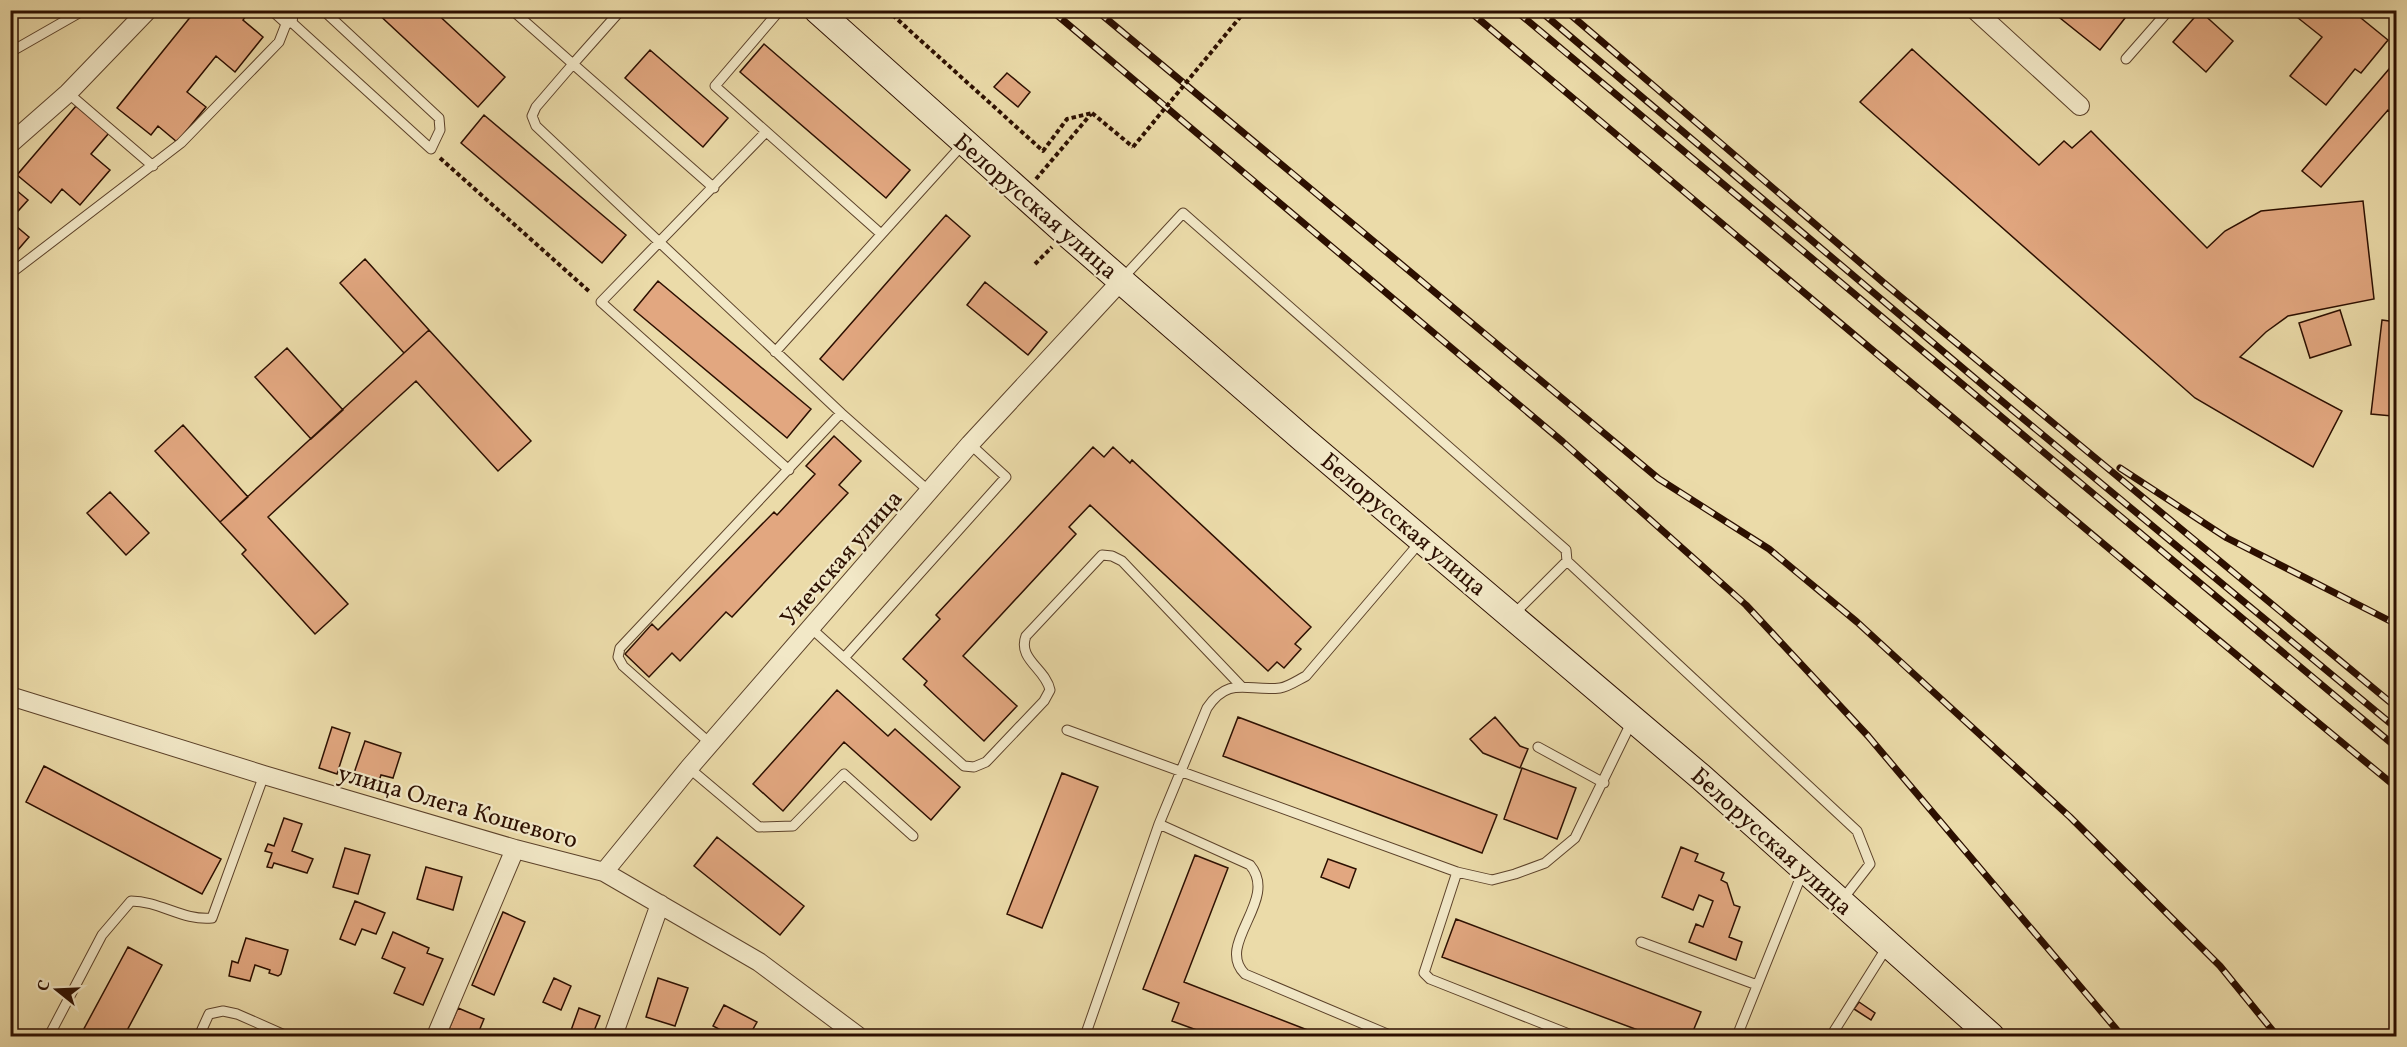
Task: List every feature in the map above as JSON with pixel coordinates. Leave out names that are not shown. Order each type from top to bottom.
[{"type":"main road","name":"Белорусская улица","points":[[817,10],[1121,281],[1633,719],[1991,1036]]},
{"type":"street","points":[[10,144],[68,93],[148,10]]},
{"type":"street","points":[[1975,10],[2079,106]]},
{"type":"street","name":"Унечская улица","points":[[604,872],[689,768],[812,629],[970,444],[1121,281]]},
{"type":"street","name":"улица Олега Кошевого","points":[[10,696],[264,775],[514,849],[604,872],[759,962],[858,1036]]},
{"type":"street","points":[[436,1036],[514,849]]},
{"type":"street","points":[[613,1036],[660,904]]},
{"type":"lane","points":[[14,50],[84,10]]},
{"type":"lane","points":[[10,274],[181,143],[279,42],[288,13],[431,149],[440,130],[439,118],[323,10]]},
{"type":"lane","points":[[512,10],[714,188]]},
{"type":"lane","points":[[621,10],[536,107],[532,116],[536,126],[775,352],[930,492]]},
{"type":"lane","points":[[780,10],[715,86],[880,233]]},
{"type":"lane","points":[[2126,59],[2169,10]]},
{"type":"lane","points":[[68,93],[153,166]]},
{"type":"lane","points":[[766,132],[601,302],[789,470]]},
{"type":"lane","points":[[775,352],[964,142]]},
{"type":"lane","points":[[1121,281],[1183,213],[1566,550],[1567,561],[1857,831],[1870,864],[1840,902]]},
{"type":"lane","points":[[711,744],[623,666],[618,657],[620,648],[841,413]]},
{"type":"lane","points":[[844,658],[1006,477],[970,444]]},
{"type":"lane","points":[[1085,1036],[1159,824],[1207,708],[1214,697],[1226,689],[1241,686],[1281,688],[1306,676],[1422,539]]},
{"type":"lane","points":[[812,629],[964,766],[974,767],[986,762],[1044,701],[1050,690],[1048,679],[1026,656],[1023,645],[1026,636],[1102,555],[1112,556],[1122,561],[1241,686]]},
{"type":"lane","points":[[1512,616],[1567,561]]},
{"type":"lane","points":[[1067,730],[1181,769],[1457,872],[1492,880],[1545,863],[1575,838],[1604,783],[1633,719]]},
{"type":"lane","points":[[1538,747],[1604,783]]},
{"type":"lane","points":[[689,768],[759,828],[793,826],[844,774],[913,836]]},
{"type":"lane","points":[[48,1036],[102,935],[131,901],[144,901],[195,920],[212,918],[264,775]]},
{"type":"lane","points":[[1159,824],[1250,865],[1258,874],[1260,887],[1235,954],[1238,967],[1245,974],[1392,1036]]},
{"type":"lane","points":[[1737,1036],[1803,871]]},
{"type":"lane","points":[[1457,872],[1424,973],[1430,979],[1574,1036]]},
{"type":"lane","points":[[1641,942],[1757,986]]},
{"type":"lane","points":[[1831,1036],[1888,945]]},
{"type":"lane","points":[[199,1036],[209,1014],[223,1011],[286,1036]]},
{"type":"path","points":[[887,10],[1043,151],[1067,119],[1092,113]]},
{"type":"path","points":[[1092,113],[1133,147],[1246,10]]},
{"type":"path","points":[[1042,187],[1036,178],[1092,113]]},
{"type":"path","points":[[431,149],[601,302]]},
{"type":"building","points":[[196,10],[250,10],[243,20],[263,37],[235,72],[216,56],[187,92],[206,107],[177,142],[158,126],[151,135],[117,108]]},
{"type":"building","points":[[374,10],[433,10],[505,77],[478,107]]},
{"type":"building","points":[[2050,10],[2126,10],[2129,13],[2100,50]]},
{"type":"building","points":[[2288,10],[2351,10],[2388,40],[2361,73],[2355,69],[2326,105],[2290,76],[2322,37]]},
{"type":"building","points":[[2200,11],[2233,41],[2206,72],[2173,42]]},
{"type":"building","points":[[764,44],[910,170],[886,198],[740,72]]},
{"type":"building","points":[[1912,49],[2039,165],[2064,141],[2072,148],[2091,131],[2207,248],[2225,231],[2261,211],[2363,201],[2374,299],[2288,316],[2266,332],[2240,357],[2342,411],[2313,467],[2195,398],[1860,102]]},
{"type":"building","points":[[650,50],[728,118],[703,147],[625,78]]},
{"type":"building","points":[[2395,62],[2396,117],[2388,110],[2321,187],[2302,171]]},
{"type":"building","points":[[1007,73],[1030,92],[1018,107],[994,87]]},
{"type":"building","points":[[76,106],[109,133],[91,154],[110,170],[80,205],[62,189],[51,203],[17,175]]},
{"type":"building","points":[[484,115],[626,235],[602,263],[461,143]]},
{"type":"building","points":[[10,185],[28,200],[10,220]]},
{"type":"building","points":[[946,215],[970,236],[843,380],[820,359]]},
{"type":"building","points":[[10,221],[29,237],[10,259]]},
{"type":"building","points":[[365,259],[429,330],[404,353],[340,283]]},
{"type":"building","points":[[658,281],[811,409],[787,438],[634,310]]},
{"type":"building","points":[[985,282],[1047,332],[1028,355],[967,305]]},
{"type":"building","points":[[2340,310],[2351,345],[2310,358],[2299,323]]},
{"type":"building","points":[[2382,320],[2396,322],[2396,376],[2392,416],[2371,414]]},
{"type":"building","points":[[429,330],[531,441],[498,471],[416,381],[268,517],[348,604],[315,634],[242,554],[246,550],[220,522]]},
{"type":"building","points":[[287,348],[343,410],[311,439],[255,377]]},
{"type":"building","points":[[183,425],[248,497],[220,522],[155,451]]},
{"type":"building","points":[[834,436],[861,461],[839,485],[848,493],[732,617],[726,612],[680,661],[672,653],[649,677],[625,654],[652,624],[658,630],[774,512],[777,515],[815,474],[806,466]]},
{"type":"building","points":[[1093,447],[1104,457],[1113,447],[1130,463],[1132,460],[1311,627],[1295,644],[1301,649],[1284,668],[1277,662],[1268,671],[1090,505],[1069,527],[1076,534],[963,656],[1017,706],[984,741],[924,685],[927,681],[903,659],[940,619],[936,615]]},
{"type":"building","points":[[110,492],[149,533],[126,555],[87,513]]},
{"type":"building","points":[[837,690],[888,736],[895,729],[960,787],[931,820],[844,742],[783,811],[753,784]]},
{"type":"building","points":[[1238,717],[1497,815],[1482,853],[1223,756]]},
{"type":"building","points":[[1495,717],[1520,746],[1528,749],[1520,768],[1483,753],[1470,739]]},
{"type":"building","points":[[332,727],[350,733],[337,774],[319,768]]},
{"type":"building","points":[[365,741],[401,753],[393,778],[381,775],[378,784],[353,776]]},
{"type":"building","points":[[44,766],[221,859],[202,894],[26,802]]},
{"type":"building","points":[[1522,768],[1576,788],[1557,839],[1504,819]]},
{"type":"building","points":[[1062,773],[1098,787],[1042,928],[1007,914]]},
{"type":"building","points":[[284,818],[302,824],[292,851],[313,859],[307,873],[274,863],[272,868],[267,867],[272,853],[265,851],[268,844],[274,846]]},
{"type":"building","points":[[717,837],[804,906],[780,935],[694,866]]},
{"type":"building","points":[[1681,847],[1698,854],[1695,861],[1724,873],[1721,880],[1727,883],[1734,905],[1740,907],[1729,937],[1742,942],[1736,960],[1689,942],[1696,924],[1703,927],[1713,901],[1699,895],[1693,910],[1662,897]]},
{"type":"building","points":[[345,848],[370,855],[358,894],[333,887]]},
{"type":"building","points":[[1195,855],[1228,868],[1184,982],[1323,1036],[1213,1036],[1172,1021],[1179,1003],[1143,989]]},
{"type":"building","points":[[1328,859],[1356,869],[1349,888],[1321,877]]},
{"type":"building","points":[[426,867],[462,877],[453,910],[417,899]]},
{"type":"building","points":[[355,901],[385,913],[376,934],[362,929],[355,945],[340,939]]},
{"type":"building","points":[[503,912],[525,922],[494,995],[472,985]]},
{"type":"building","points":[[1456,919],[1701,1012],[1691,1036],[1654,1036],[1442,957]]},
{"type":"building","points":[[393,932],[429,948],[427,953],[443,959],[423,1005],[394,993],[405,968],[382,958]]},
{"type":"building","points":[[246,938],[288,950],[281,974],[278,976],[269,973],[270,970],[255,965],[250,981],[229,976],[232,961],[238,963]]},
{"type":"building","points":[[128,947],[162,965],[124,1036],[80,1036]]},
{"type":"building","points":[[554,978],[571,986],[561,1010],[543,1002]]},
{"type":"building","points":[[658,978],[688,988],[675,1026],[646,1017]]},
{"type":"building","points":[[1859,1002],[1875,1013],[1871,1020],[1854,1009]]},
{"type":"building","points":[[724,1005],[757,1022],[749,1036],[732,1036],[713,1026]]},
{"type":"building","points":[[458,1008],[484,1019],[477,1036],[446,1036]]},
{"type":"building","points":[[579,1008],[600,1016],[592,1036],[569,1036]]},
{"type":"railway","points":[[1051,10],[1563,442],[1746,605],[1868,736],[2122,1036]]},
{"type":"railway","points":[[1096,10],[1659,479],[1769,549],[1857,622],[2070,817],[2220,966],[2277,1036]]},
{"type":"railway","points":[[1468,10],[2396,787]]},
{"type":"railway","points":[[1515,10],[2396,747]]},
{"type":"railway","points":[[1539,10],[1997,397],[2396,728]]},
{"type":"railway","points":[[1565,10],[1884,283],[2396,707]]},
{"type":"railway","points":[[2120,468],[2227,538],[2396,624]]}]
